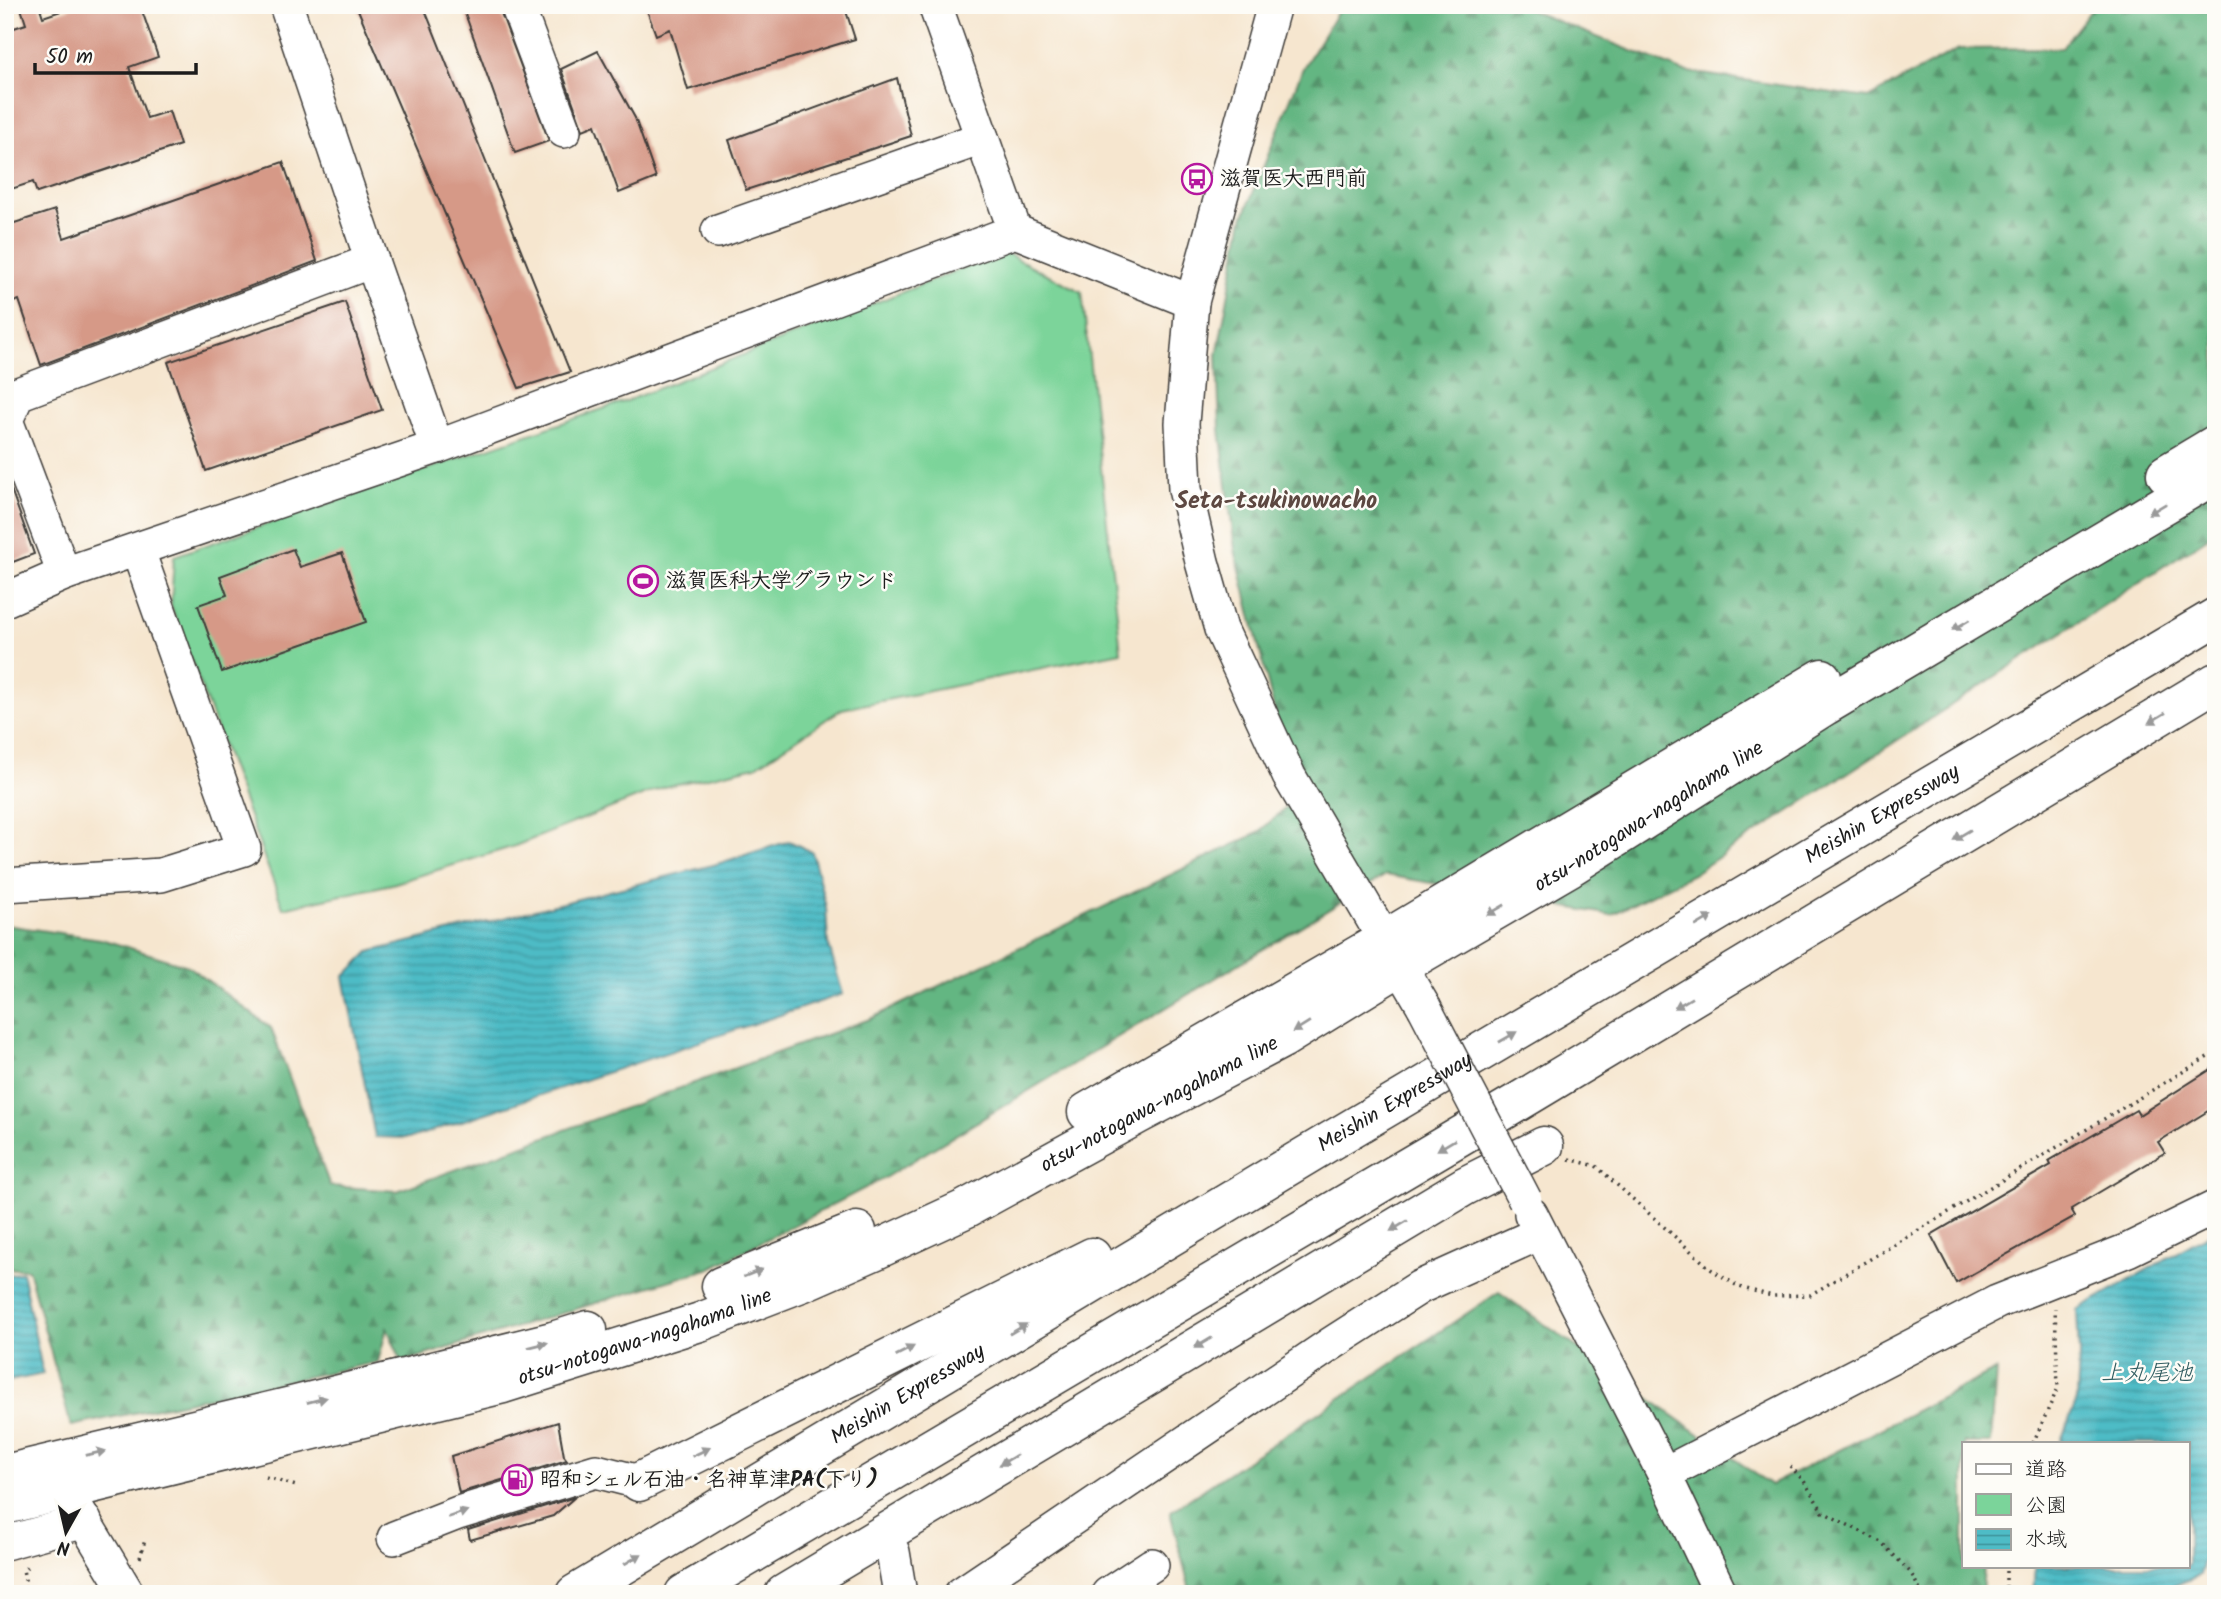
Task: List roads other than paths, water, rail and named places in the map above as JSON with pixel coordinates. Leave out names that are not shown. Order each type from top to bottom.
[{"type":"main road","name":"otsu-notogawa-nagahama line","points":[[5,1505],[70,1492],[503,1384],[700,1322],[801,1283],[967,1208],[1282,1039],[1394,952],[2216,444]]},
{"type":"main road","name":"otsu-notogawa-nagahama line","points":[[1394,952],[1570,867],[1825,706],[2216,474]]},
{"type":"main road","name":"Meishin Expressway","points":[[575,1594],[1327,1143],[2216,617]]},
{"type":"main road","points":[[684,1594],[1518,1102],[2216,682]]},
{"type":"main road","points":[[639,1482],[1206,1200],[1327,1143]]},
{"type":"main road","points":[[784,1594],[1465,1186],[1556,1152]]},
{"type":"main road","name":"otsu-notogawa-nagahama line","points":[[5,1474],[70,1492]]},
{"type":"street","points":[[286,5],[437,447]]},
{"type":"street","points":[[517,5],[564,131]]},
{"type":"street","points":[[935,5],[1015,231]]},
{"type":"street","points":[[1274,5],[1192,302],[1182,423],[1185,489],[1202,562],[1221,629],[1289,776],[1424,1007],[1664,1474],[1721,1594]]},
{"type":"street","points":[[719,231],[982,138]]},
{"type":"street","points":[[5,600],[64,574],[437,447],[1015,231],[1192,302]]},
{"type":"street","points":[[64,574],[6,419],[18,394],[372,261]]},
{"type":"street","points":[[5,885],[161,875],[244,849],[138,551]]},
{"type":"street","points":[[1664,1474],[1997,1303],[2128,1250],[2216,1207]]},
{"type":"street","points":[[961,1594],[1319,1352],[1420,1287],[1540,1233]]},
{"type":"street","points":[[394,1538],[458,1513],[596,1471],[639,1482]]},
{"type":"street","points":[[5,1543],[70,1492],[125,1589]]},
{"type":"street","points":[[893,1552],[900,1594]]},
{"type":"street","points":[[1108,1594],[1152,1565]]},
{"type":"water","points":[[789,841],[812,852],[826,907],[828,943],[843,994],[411,1138],[375,1137],[344,977],[369,952],[717,864]]},
{"type":"water","name":"上丸尾池","points":[[2216,1230],[2216,1519],[2200,1575],[2154,1594],[2033,1594],[2035,1568],[2190,1568],[2190,1442],[2060,1442],[2077,1400],[2077,1310]]},
{"type":"water","points":[[22,1272],[43,1374],[5,1382],[5,1276]]},
{"type":"place","name":"滋賀医大西門前","points":[[1197,179]]},
{"type":"place","name":"滋賀医科大学グラウンド","points":[[643,581]]},
{"type":"place","name":"昭和シェル石油・名神草津PA(下り)","points":[[517,1480]]},
{"type":"district","name":"Seta-tsukinowacho","points":[[1276,501]]}]
